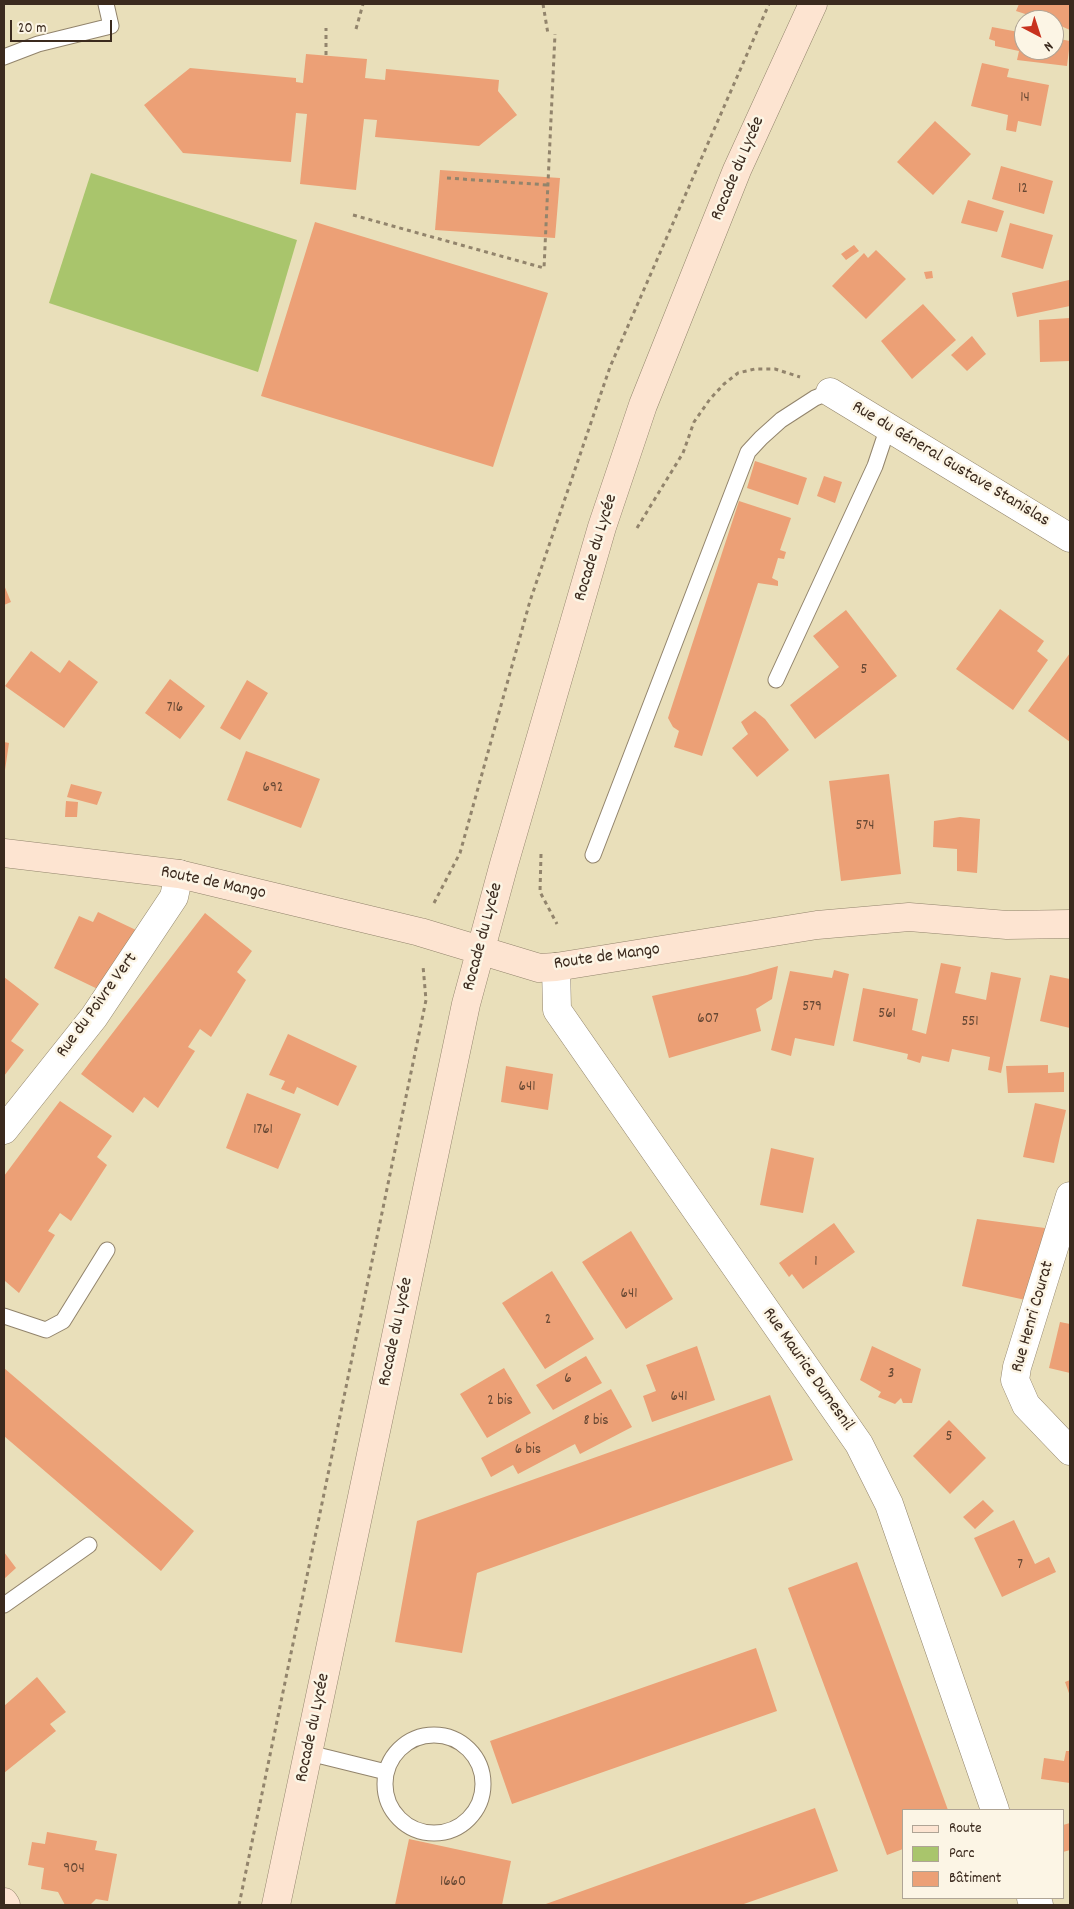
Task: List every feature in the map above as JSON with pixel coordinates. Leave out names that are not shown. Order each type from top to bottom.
[{"type":"main road","name":"Rocade du Lycée","points":[[276,1905],[466,1004],[480,950],[602,527],[643,405],[737,170],[813,4]]},
{"type":"main road","name":"Route de Mango","points":[[4,853],[179,874],[420,932],[539,968],[556,967],[817,925],[909,917],[1007,925],[1070,924]]},
{"type":"street","name":"Rue du Géneral Gustave Stanislas","points":[[830,392],[888,427],[1068,527]]},
{"type":"street","name":"Rue du Poivre Vert","points":[[4,1130],[94,1017],[174,897],[179,874]]},
{"type":"street","name":"Rue Maurice Dumesnil","points":[[556,967],[557,1010],[859,1444],[889,1504],[995,1809]]},
{"type":"street","name":"Rue Henri Courat","points":[[1070,1196],[1017,1367],[1015,1380],[1026,1405],[1070,1450]]},
{"type":"lane","points":[[4,57],[38,44],[111,26],[106,4]]},
{"type":"lane","points":[[593,855],[748,452],[781,420],[815,398],[830,392]]},
{"type":"lane","points":[[776,680],[875,466],[888,427]]},
{"type":"lane","points":[[4,1316],[46,1330],[63,1321],[107,1250]]},
{"type":"lane","points":[[4,1605],[89,1545]]},
{"type":"lane","points":[[436,1734],[452,1737],[467,1746],[477,1759],[483,1774],[483,1791],[478,1808],[468,1820],[454,1829],[439,1833],[423,1832],[408,1826],[396,1816],[388,1803],[384,1787],[386,1772],[392,1756],[404,1744],[419,1736],[436,1734]]},
{"type":"lane","points":[[309,1753],[386,1772]]},
{"type":"path","points":[[356,29],[363,4]]},
{"type":"path","points":[[543,4],[548,34]]},
{"type":"path","points":[[326,28],[326,55]]},
{"type":"path","points":[[353,215],[544,268],[555,34]]},
{"type":"path","points":[[447,178],[548,186]]},
{"type":"path","points":[[635,532],[683,453],[694,422],[699,414],[724,384],[738,373],[755,369],[775,369],[812,382],[830,392]]},
{"type":"path","points":[[542,847],[540,892],[557,924]]},
{"type":"green space","points":[[91,173],[297,240],[258,372],[49,303]]},
{"type":"building","points":[[1019,4],[1070,4],[1070,30],[1064,27],[1064,10],[1016,10]]},
{"type":"building","points":[[992,27],[1014,31],[1014,50],[995,46],[995,41],[989,39]]},
{"type":"building","points":[[1064,40],[1070,41],[1067,66],[1017,60],[1064,60]]},
{"type":"building","points":[[306,54],[367,59],[365,78],[385,80],[386,69],[499,80],[498,91],[517,115],[479,146],[375,137],[377,120],[364,119],[356,190],[300,184],[307,114],[296,113],[291,162],[183,153],[144,105],[190,68],[296,78],[296,82],[303,83]]},
{"type":"building","points":[[982,63],[1009,69],[1007,77],[1049,85],[1041,126],[1018,121],[1016,132],[1006,130],[1008,115],[971,106]]},
{"type":"building","points":[[935,121],[971,154],[933,195],[897,162]]},
{"type":"building","points":[[1001,166],[1053,181],[1044,214],[992,199]]},
{"type":"building","points":[[440,170],[560,178],[555,238],[435,230]]},
{"type":"building","points":[[968,200],[1004,211],[997,232],[961,223]]},
{"type":"building","points":[[315,222],[548,293],[493,467],[261,396]]},
{"type":"building","points":[[1010,223],[1053,235],[1043,269],[1001,257]]},
{"type":"building","points":[[854,245],[859,251],[846,260],[841,254]]},
{"type":"building","points":[[876,250],[906,279],[866,319],[832,286],[864,253],[868,258]]},
{"type":"building","points":[[932,271],[933,278],[926,279],[924,272]]},
{"type":"building","points":[[1069,280],[1070,306],[1017,317],[1012,293]]},
{"type":"building","points":[[923,304],[956,340],[912,379],[881,341]]},
{"type":"building","points":[[1070,318],[1070,361],[1040,362],[1039,320]]},
{"type":"building","points":[[972,336],[986,354],[967,371],[951,355]]},
{"type":"building","points":[[755,461],[807,478],[798,505],[747,488]]},
{"type":"building","points":[[824,476],[842,482],[835,503],[817,496]]},
{"type":"building","points":[[739,501],[791,518],[780,550],[786,552],[784,559],[778,558],[772,578],[778,581],[778,586],[758,583],[702,756],[674,747],[679,731],[673,727],[668,718]]},
{"type":"building","points":[[4,585],[11,602],[4,605]]},
{"type":"building","points":[[1000,609],[1044,641],[1037,651],[1048,660],[1013,710],[956,669]]},
{"type":"building","points":[[846,610],[897,676],[815,739],[790,705],[839,667],[813,636]]},
{"type":"building","points":[[31,651],[60,673],[69,660],[98,682],[64,728],[5,686]]},
{"type":"building","points":[[1070,653],[1070,742],[1028,711]]},
{"type":"building","points":[[170,679],[205,706],[180,739],[145,713]]},
{"type":"building","points":[[247,680],[268,693],[240,740],[220,728]]},
{"type":"building","points":[[755,711],[765,719],[789,750],[757,777],[732,748],[748,734],[741,722]]},
{"type":"building","points":[[4,742],[9,743],[5,770],[4,770]]},
{"type":"building","points":[[246,751],[320,779],[301,828],[227,800]]},
{"type":"building","points":[[889,774],[901,874],[841,881],[829,781]]},
{"type":"building","points":[[71,784],[102,792],[97,805],[67,797]]},
{"type":"building","points":[[66,801],[78,802],[77,817],[65,817]]},
{"type":"building","points":[[960,817],[980,819],[977,873],[957,871],[957,849],[933,847],[934,821]]},
{"type":"building","points":[[98,912],[136,930],[106,993],[54,968],[79,916],[93,922]]},
{"type":"building","points":[[205,913],[252,951],[237,972],[246,980],[211,1037],[200,1029],[188,1047],[195,1051],[158,1108],[144,1097],[133,1113],[81,1074]]},
{"type":"building","points":[[941,963],[961,967],[955,993],[986,1000],[991,972],[1021,978],[1001,1073],[988,1070],[990,1057],[952,1049],[949,1062],[922,1056],[920,1063],[907,1059],[908,1054],[853,1041],[863,988],[918,999],[912,1030],[926,1034]]},
{"type":"building","points":[[778,966],[772,999],[756,1009],[761,1031],[669,1058],[652,996],[747,975]]},
{"type":"building","points":[[834,970],[849,974],[834,1046],[795,1038],[791,1056],[771,1050],[790,971],[832,978]]},
{"type":"building","points":[[1050,975],[1070,979],[1070,1028],[1040,1021]]},
{"type":"building","points":[[4,977],[39,1004],[11,1041],[24,1050],[4,1076]]},
{"type":"building","points":[[288,1034],[357,1066],[338,1106],[297,1087],[294,1094],[281,1089],[285,1081],[269,1075]]},
{"type":"building","points":[[1048,1065],[1048,1073],[1064,1072],[1064,1092],[1008,1093],[1006,1066]]},
{"type":"building","points":[[506,1066],[553,1074],[548,1110],[501,1102]]},
{"type":"building","points":[[247,1093],[301,1114],[278,1169],[226,1148]]},
{"type":"building","points":[[60,1101],[112,1136],[97,1157],[107,1165],[71,1221],[60,1213],[48,1231],[55,1235],[19,1293],[5,1281],[4,1283],[4,1176]]},
{"type":"building","points":[[1035,1103],[1066,1110],[1054,1163],[1023,1157]]},
{"type":"building","points":[[771,1148],[814,1158],[803,1213],[760,1205]]},
{"type":"building","points":[[977,1219],[1045,1228],[1030,1301],[962,1286]]},
{"type":"building","points":[[834,1223],[855,1252],[803,1289],[792,1274],[789,1277],[779,1263]]},
{"type":"building","points":[[631,1231],[673,1299],[626,1329],[582,1262]]},
{"type":"building","points":[[552,1271],[594,1339],[545,1369],[502,1303]]},
{"type":"building","points":[[1060,1322],[1070,1324],[1070,1373],[1049,1368]]},
{"type":"building","points":[[697,1346],[715,1400],[652,1422],[643,1396],[656,1391],[646,1365]]},
{"type":"building","points":[[872,1346],[921,1369],[912,1403],[903,1403],[901,1398],[895,1404],[878,1397],[881,1392],[860,1380]]},
{"type":"building","points":[[586,1356],[602,1383],[553,1410],[536,1385]]},
{"type":"building","points":[[4,1368],[194,1531],[161,1571],[4,1436]]},
{"type":"building","points":[[504,1368],[531,1413],[487,1438],[460,1394]]},
{"type":"building","points":[[611,1389],[632,1427],[580,1454],[575,1444],[518,1474],[513,1465],[491,1477],[481,1458]]},
{"type":"building","points":[[770,1395],[793,1460],[477,1573],[462,1653],[395,1642],[417,1521]]},
{"type":"building","points":[[949,1420],[986,1458],[950,1494],[913,1456]]},
{"type":"building","points":[[983,1500],[994,1511],[975,1529],[963,1517]]},
{"type":"building","points":[[1014,1520],[1035,1564],[1049,1557],[1056,1572],[1002,1597],[974,1538]]},
{"type":"building","points":[[4,1552],[16,1568],[4,1579]]},
{"type":"building","points":[[857,1562],[948,1809],[902,1809],[902,1849],[887,1855],[788,1588]]},
{"type":"building","points":[[756,1648],[777,1711],[512,1804],[490,1741]]},
{"type":"building","points":[[37,1677],[66,1712],[50,1724],[56,1731],[4,1773],[4,1706]]},
{"type":"building","points":[[1070,1680],[1070,1696],[1065,1682]]},
{"type":"building","points":[[1066,1751],[1070,1751],[1070,1783],[1041,1779],[1044,1758],[1064,1761]]},
{"type":"building","points":[[815,1808],[838,1871],[741,1905],[543,1905]]},
{"type":"building","points":[[1070,1823],[1070,1850],[1064,1852],[1064,1825]]},
{"type":"building","points":[[47,1832],[97,1841],[95,1850],[117,1854],[108,1901],[96,1899],[90,1905],[65,1905],[58,1892],[41,1889],[44,1868],[28,1865],[32,1842],[45,1844]]},
{"type":"building","points":[[409,1839],[511,1861],[502,1905],[395,1905]]}]
